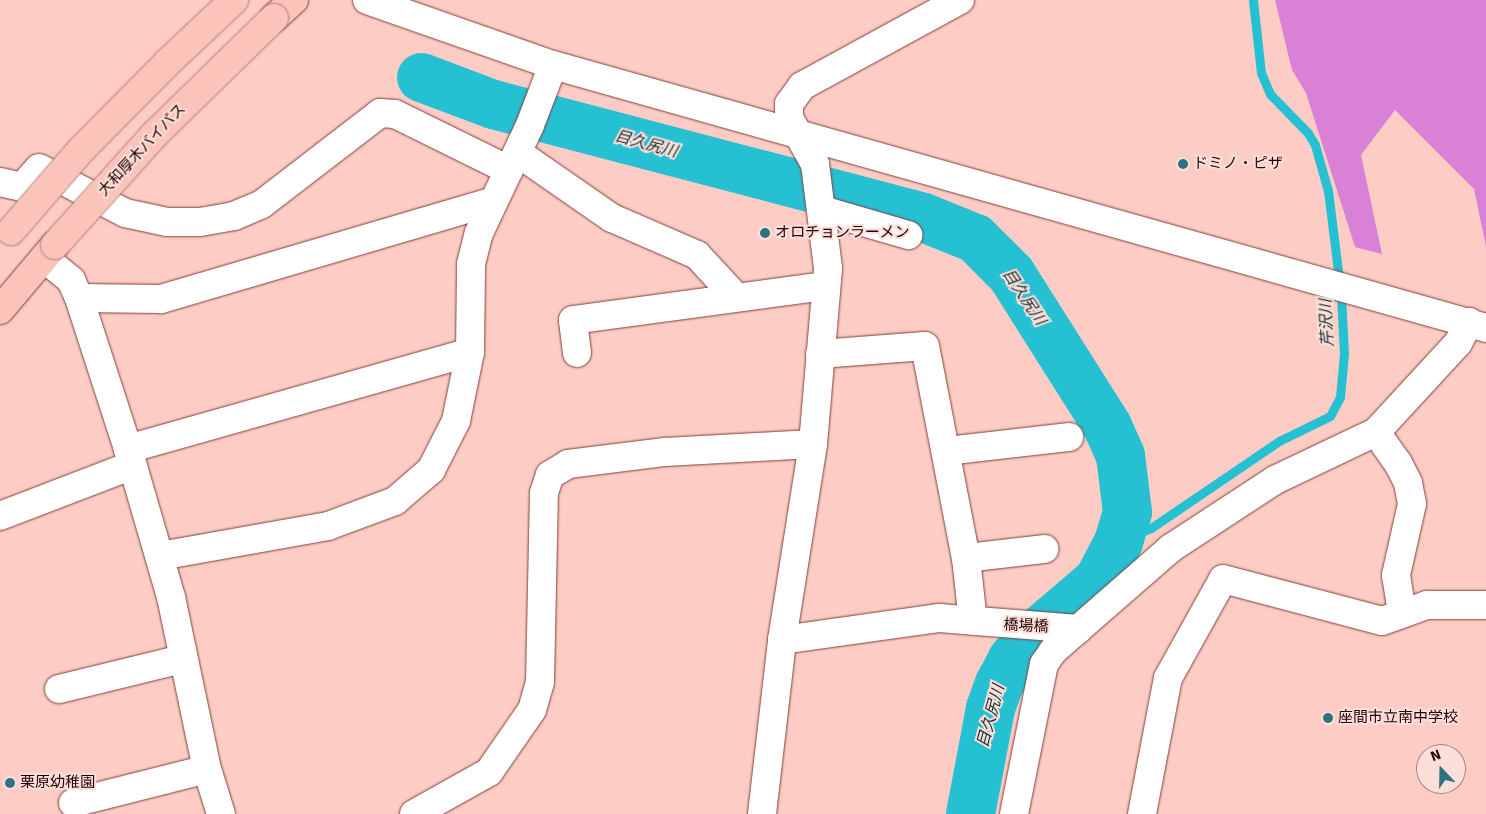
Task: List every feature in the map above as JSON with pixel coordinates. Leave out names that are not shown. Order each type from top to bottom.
[{"type":"highway","points":[[6,238],[81,150],[167,62],[234,0]]},
{"type":"highway","name":"大和厚木バイパス","points":[[0,310],[49,252],[153,136],[294,0]]},
{"type":"street","points":[[367,0],[549,77],[800,135],[1477,325]]},
{"type":"street","points":[[762,814],[782,640],[813,444],[828,268],[822,207],[815,164],[789,118],[790,104],[802,86],[960,0]]},
{"type":"street","points":[[160,556],[328,526],[395,501],[431,470],[456,421],[470,352],[471,264],[479,233],[530,125],[549,77]]},
{"type":"street","points":[[0,182],[22,187],[39,168],[126,213],[167,222],[200,222],[234,216],[262,204],[380,113],[395,114],[513,162],[612,218],[697,255],[736,296]]},
{"type":"street","points":[[79,298],[161,299],[493,201]]},
{"type":"street","points":[[822,207],[908,235]]},
{"type":"street","points":[[49,252],[71,280],[79,298],[130,457],[160,556],[207,769],[221,814]]},
{"type":"street","points":[[577,354],[573,320],[736,296],[826,286]]},
{"type":"street","points":[[1014,814],[1044,664],[1071,628],[1171,548],[1275,480],[1376,432],[1477,325]]},
{"type":"street","points":[[820,354],[925,346],[966,558],[981,622]]},
{"type":"street","points":[[0,516],[130,457],[470,352]]},
{"type":"street","points":[[1376,432],[1398,463],[1408,483],[1412,504],[1396,575],[1402,613]]},
{"type":"street","points":[[946,450],[1069,437]]},
{"type":"street","points":[[414,814],[489,772],[532,710],[540,682],[544,493],[550,475],[568,464],[666,452],[813,444]]},
{"type":"street","points":[[966,558],[1044,549]]},
{"type":"street","points":[[1142,814],[1168,678],[1223,579],[1382,621],[1427,605],[1486,605]]},
{"type":"street","name":"橋場橋","points":[[782,640],[913,620],[1071,628]]},
{"type":"street","points":[[59,689],[182,659]]},
{"type":"street","points":[[73,803],[207,769]]},
{"type":"shaded area","points":[[1275,0],[1486,0],[1486,246],[1474,189],[1395,110],[1361,155],[1382,254],[1355,247],[1306,93],[1292,70]]},
{"type":"waterway","name":"芹沢川","points":[[1118,542],[1151,528],[1279,441],[1330,416],[1340,397],[1344,354],[1341,295],[1328,191],[1315,145],[1308,133],[1270,94],[1261,73],[1253,0]]},
{"type":"waterway","name":"目久尻川","points":[[421,77],[493,104],[923,217],[975,238],[1011,274],[1107,426],[1120,455],[1127,512],[1118,542],[1098,580],[1030,638],[1012,659],[999,683],[990,708],[970,814]]},
{"type":"place","name":"ドミノ・ピザ","points":[[1183,164]]},
{"type":"place","name":"オロチョンラーメン","points":[[765,233]]},
{"type":"place","name":"座間市立南中学校","points":[[1328,718]]},
{"type":"place","name":"栗原幼稚園","points":[[10,783]]}]
